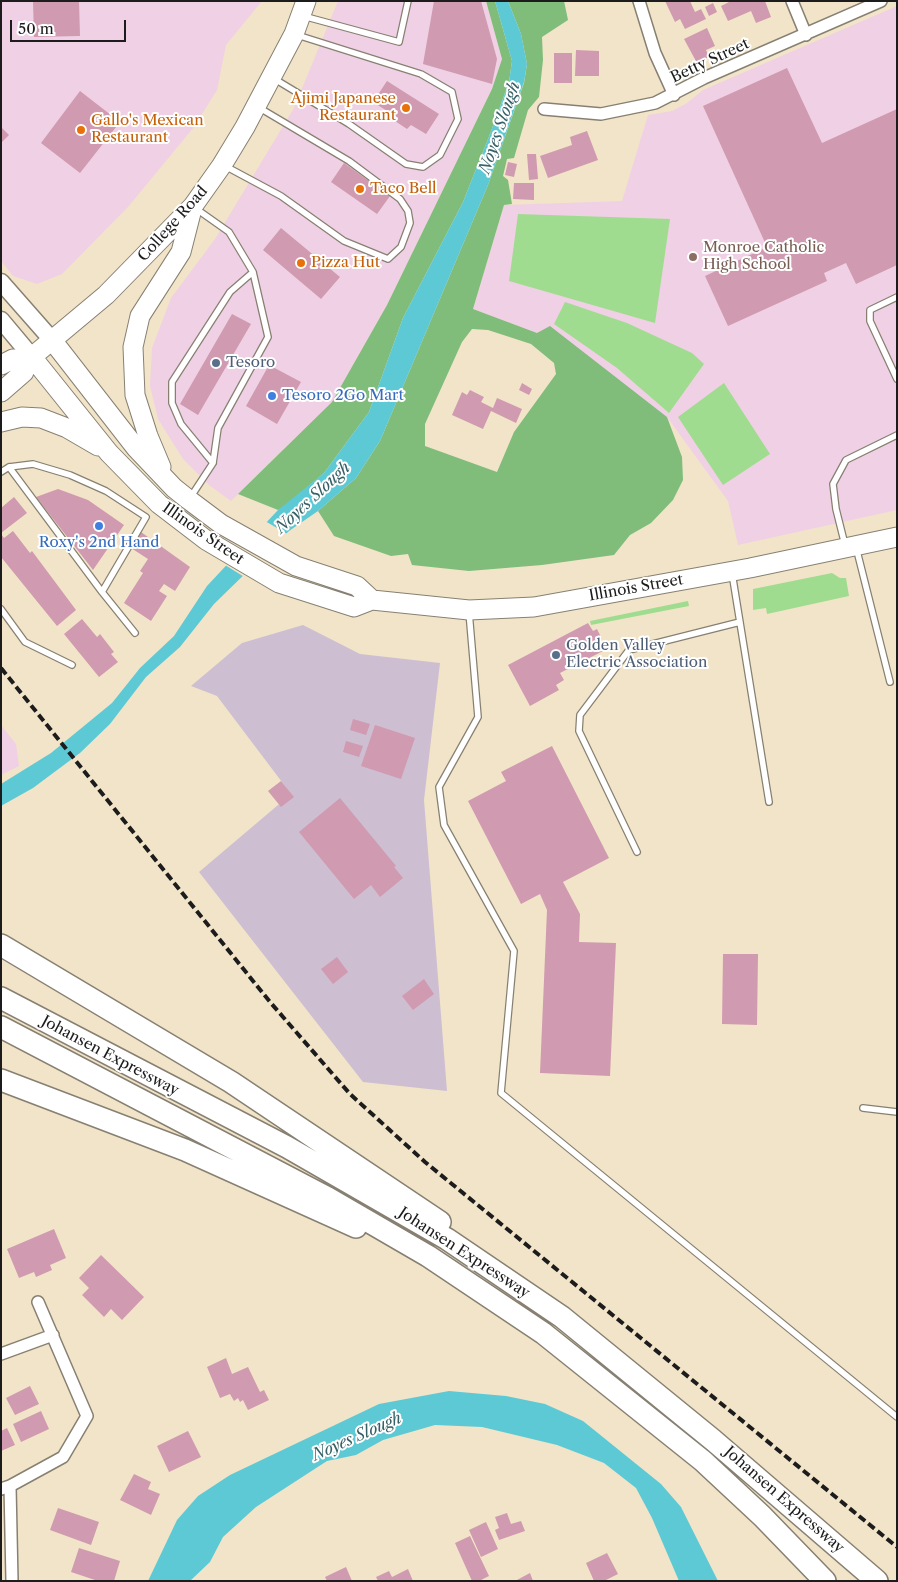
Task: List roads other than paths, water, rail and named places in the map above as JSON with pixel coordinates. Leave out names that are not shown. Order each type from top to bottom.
[{"type":"highway","points":[[1,945],[231,1082],[426,1210],[562,1317]]},
{"type":"highway","name":"Johansen Expressway","points":[[1,998],[286,1147],[447,1239],[562,1317],[713,1440],[877,1581]]},
{"type":"highway","name":"Johansen Expressway","points":[[1,1027],[328,1198],[428,1256],[543,1333],[652,1418],[762,1516],[825,1581]]},
{"type":"highway","points":[[1,1080],[185,1150],[313,1209],[428,1256]]},
{"type":"main road","name":"College Road","points":[[1,392],[24,372],[29,359],[106,295],[193,206],[222,165],[256,106],[294,34],[303,9]]},
{"type":"main road","points":[[166,480],[148,436],[135,395],[134,347],[140,316],[181,252],[193,206]]},
{"type":"main road","name":"Illinois Street","points":[[52,340],[136,448],[166,480],[189,500],[221,524],[296,566],[357,586],[372,600]]},
{"type":"main road","points":[[1,365],[13,359],[29,359]]},
{"type":"main road","name":"Illinois Street","points":[[29,359],[109,453],[153,511],[278,583],[354,607],[372,600],[469,610],[534,607],[731,571],[897,537]]},
{"type":"main road","points":[[1,422],[22,418],[41,418],[84,437],[109,453]]},
{"type":"street","points":[[639,1],[649,38],[674,95]]},
{"type":"street","points":[[792,1],[806,35]]},
{"type":"street","name":"Betty Street","points":[[544,109],[601,114],[655,104],[704,78],[882,1]]},
{"type":"street","points":[[1,282],[52,340]]},
{"type":"street","points":[[1,320],[29,359]]},
{"type":"street","points":[[12,1581],[6,1488],[64,1457],[87,1416],[38,1302]]},
{"type":"street","points":[[1,1354],[53,1335]]},
{"type":"lane","points":[[303,9],[400,42],[408,1]]},
{"type":"lane","points":[[272,77],[349,124],[406,164],[423,167],[440,155],[458,119],[452,92],[421,74],[294,34]]},
{"type":"lane","points":[[222,165],[281,196],[344,241],[388,260],[401,247],[410,223],[408,211],[400,199],[349,161],[256,106]]},
{"type":"lane","points":[[189,500],[212,463],[218,428],[268,336],[253,272],[229,232],[193,206]]},
{"type":"lane","points":[[212,463],[181,424],[172,403],[172,382],[230,292],[253,272]]},
{"type":"lane","points":[[897,297],[870,310],[870,321],[897,379]]},
{"type":"lane","points":[[890,682],[851,546],[836,508],[833,484],[846,460],[897,435]]},
{"type":"lane","points":[[1,472],[9,467],[33,464],[70,475],[153,511],[102,592]]},
{"type":"lane","points":[[9,467],[135,633]]},
{"type":"lane","points":[[731,571],[769,802]]},
{"type":"lane","points":[[1,609],[24,642],[72,665]]},
{"type":"lane","points":[[469,610],[478,716],[439,787],[444,825],[514,951],[501,1093],[897,1417]]},
{"type":"lane","points":[[636,852],[579,731],[580,715],[629,650],[740,622]]},
{"type":"lane","points":[[863,1108],[897,1112]]},
{"type":"water","name":"Noyes Slough","points":[[495,1],[508,1],[521,34],[527,64],[524,82],[488,185],[380,441],[356,478],[318,511],[289,531],[214,604],[180,647],[146,677],[110,724],[80,753],[33,788],[1,806],[1,784],[51,753],[112,703],[140,668],[174,636],[207,586],[278,510],[324,473],[369,412],[403,318],[463,202],[509,82],[512,61]]},
{"type":"water","name":"Noyes Slough","points":[[449,1391],[506,1396],[545,1404],[583,1421],[661,1484],[681,1507],[718,1581],[679,1581],[652,1518],[636,1488],[604,1463],[557,1445],[482,1427],[435,1425],[383,1440],[356,1455],[327,1461],[256,1507],[223,1537],[210,1562],[190,1581],[148,1581],[177,1520],[198,1496],[230,1475],[379,1404]]},
{"type":"railway","points":[[1,668],[270,1002],[350,1094],[425,1162],[897,1547]]},
{"type":"place","name":"Ajimi Japanese Restaurant","points":[[406,108]]},
{"type":"place","name":"Gallo's Mexican Restaurant","points":[[81,130]]},
{"type":"place","name":"Taco Bell","points":[[360,189]]},
{"type":"place","name":"Monroe Catholic High School","points":[[693,257]]},
{"type":"place","name":"Pizza Hut","points":[[301,263]]},
{"type":"place","name":"Tesoro","points":[[216,363]]},
{"type":"place","name":"Tesoro 2Go Mart","points":[[272,396]]},
{"type":"place","name":"Roxy's 2nd Hand","points":[[99,526]]},
{"type":"place","name":"Golden Valley Electric Association","points":[[556,655]]}]
